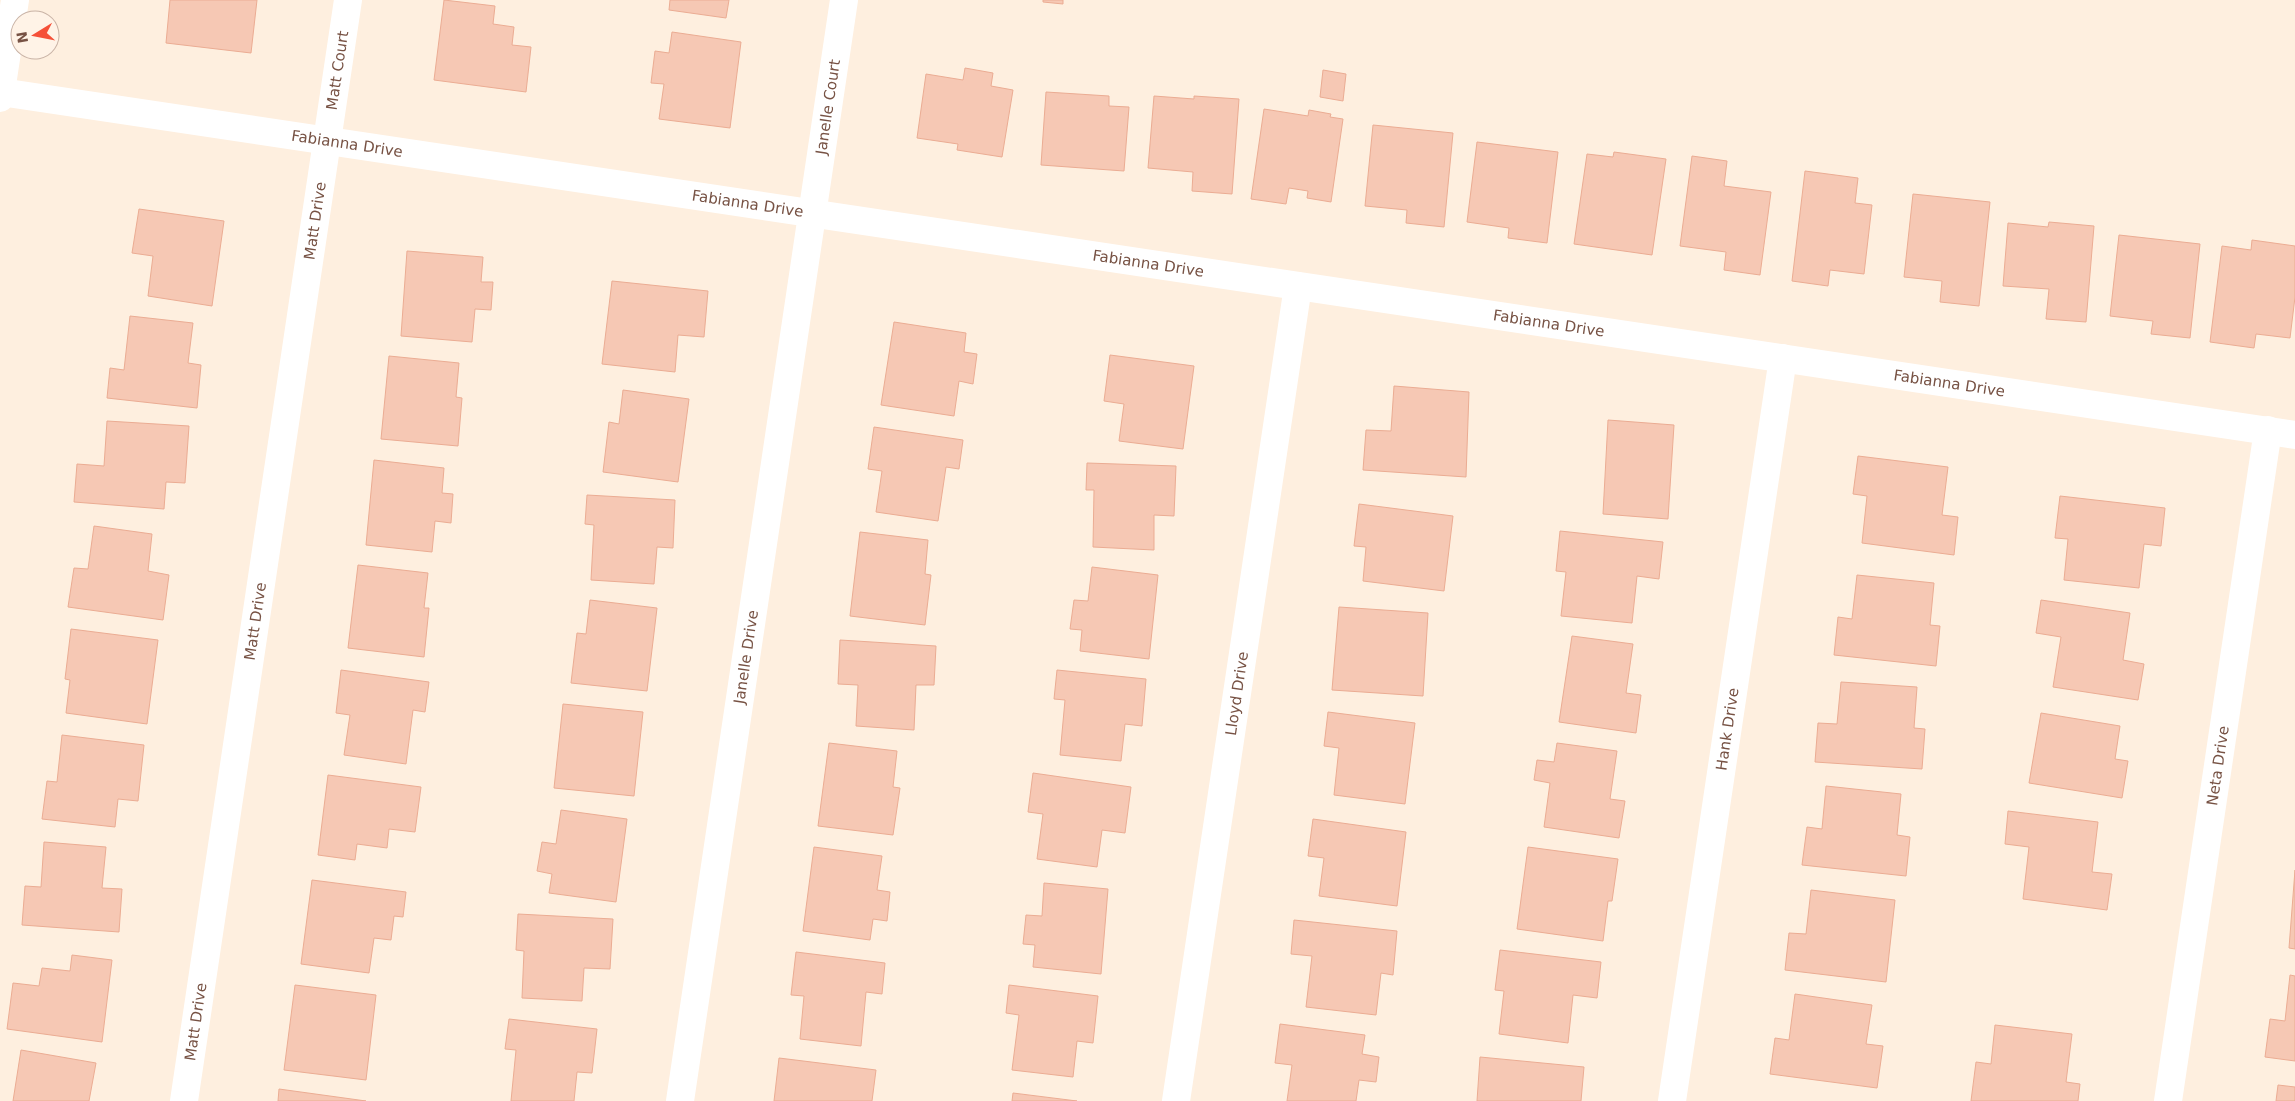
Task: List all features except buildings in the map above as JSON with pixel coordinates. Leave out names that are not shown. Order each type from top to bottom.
[{"type":"street","points":[[0,95],[15,0]]},
{"type":"street","name":"Matt Court","points":[[327,141],[348,0]]},
{"type":"street","name":"Janelle Court","points":[[812,213],[844,0]]},
{"type":"street","name":"Fabianna Drive","points":[[0,95],[327,141],[2295,434]]},
{"type":"street","name":"Matt Drive","points":[[184,1101],[327,141]]},
{"type":"street","name":"Janelle Drive","points":[[680,1101],[812,213]]},
{"type":"street","name":"Lloyd Drive","points":[[1176,1101],[1298,286]]},
{"type":"street","name":"Hank Drive","points":[[1672,1101],[1783,358]]},
{"type":"street","name":"Neta Drive","points":[[2168,1101],[2268,430]]}]
